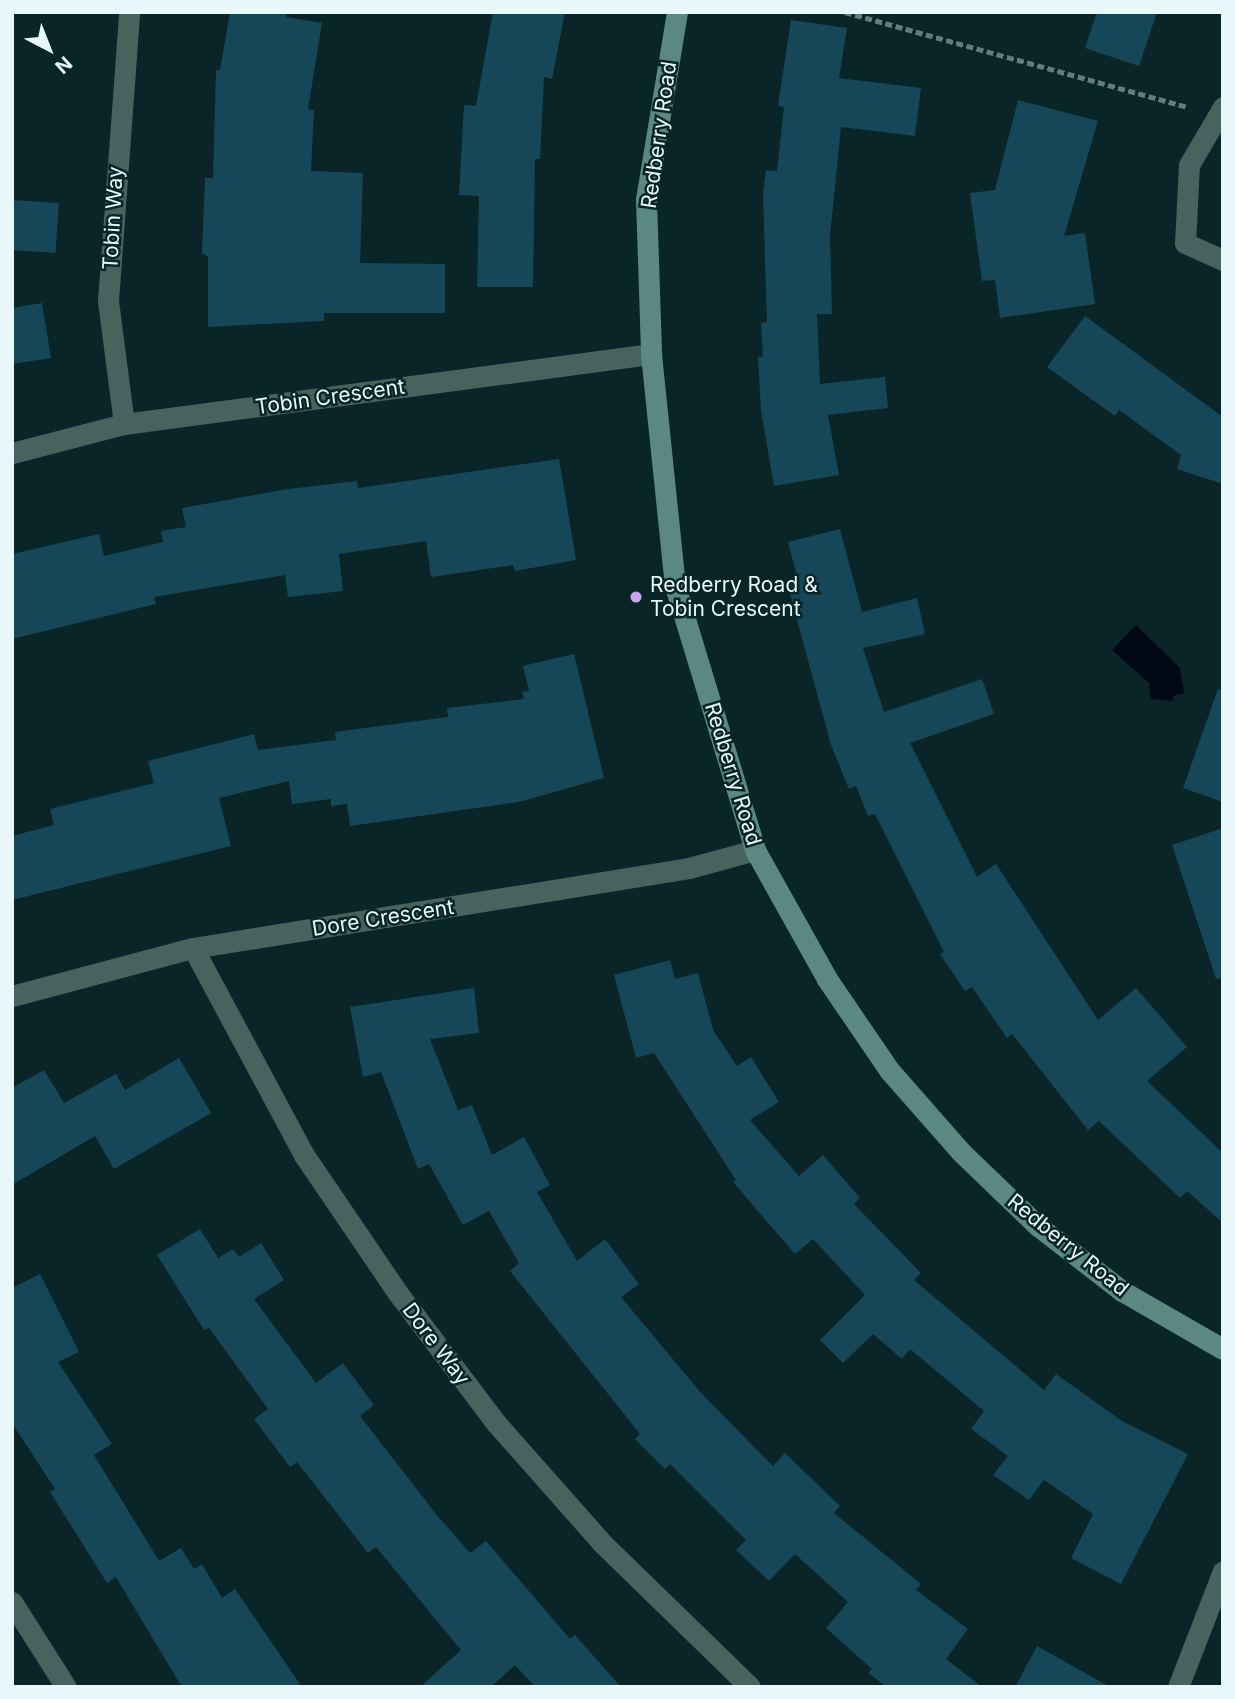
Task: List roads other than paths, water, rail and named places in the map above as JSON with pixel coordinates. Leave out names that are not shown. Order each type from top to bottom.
[{"type":"street","name":"Tobin Way","points":[[124,424],[108,302],[129,12]]},
{"type":"street","name":"Redberry Road","points":[[677,12],[646,201],[652,354],[675,586],[755,850],[842,1002],[889,1070],[961,1152],[1038,1226],[1122,1291],[1223,1349]]},
{"type":"street","points":[[1223,107],[1189,165],[1185,243],[1223,260]]},
{"type":"street","name":"Tobin Crescent","points":[[12,453],[124,424],[652,354]]},
{"type":"street","name":"Dore Crescent","points":[[12,996],[193,948],[689,868],[755,850]]},
{"type":"street","name":"Dore Way","points":[[193,948],[304,1155],[397,1292],[479,1401],[602,1543],[750,1687]]},
{"type":"street","points":[[1178,1687],[1223,1571]]},
{"type":"street","points":[[12,1602],[66,1687]]},
{"type":"water","points":[[1136,625],[1180,668],[1184,693],[1173,696],[1173,701],[1151,699],[1149,683],[1112,650]]},
{"type":"place","name":"Redberry Road & Tobin Crescent","points":[[636,597]]}]
